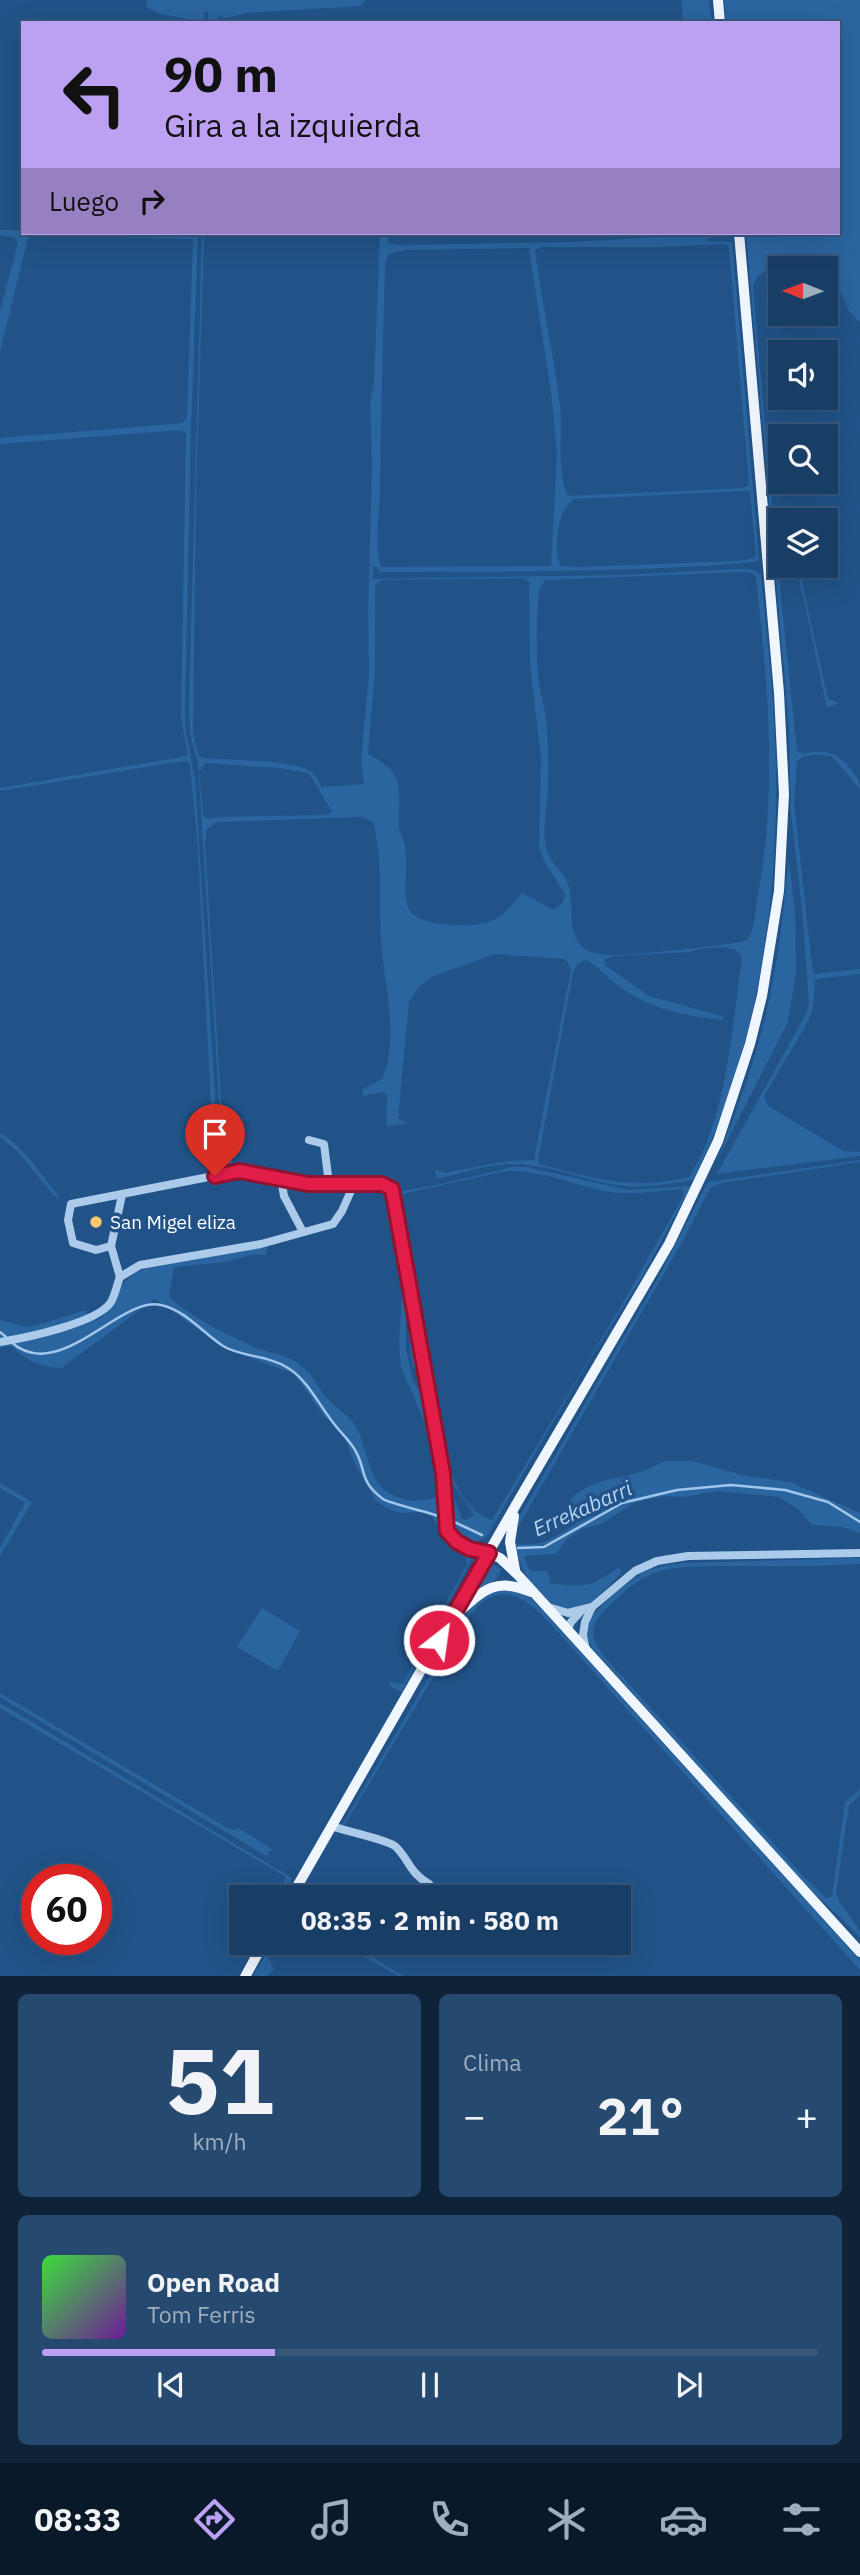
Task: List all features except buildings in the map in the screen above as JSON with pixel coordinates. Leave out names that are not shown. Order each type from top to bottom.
[{"type":"main road","points":[[718,0],[720,21]]},
{"type":"main road","points":[[298,1885],[669,1244],[701,1179],[733,1100],[753,1032],[772,945],[781,861],[783,755],[739,235]]},
{"type":"main road","points":[[517,1503],[510,1542],[517,1574]]},
{"type":"main road","points":[[489,1553],[507,1563],[860,1952]]},
{"type":"main road","points":[[451,1620],[473,1599],[501,1581],[507,1563]]},
{"type":"main road","points":[[496,1585],[510,1585],[535,1594]]},
{"type":"main road","points":[[244,1976],[256,1955]]},
{"type":"street","points":[[309,1140],[324,1144],[329,1184]]},
{"type":"street","points":[[111,1246],[96,1250],[73,1243],[68,1220],[71,1204],[239,1171],[308,1184],[382,1184],[392,1189],[443,1473],[447,1531],[457,1542],[470,1549],[489,1553]]},
{"type":"street","points":[[281,1179],[284,1196],[303,1232]]},
{"type":"street","points":[[120,1277],[140,1265],[261,1244],[333,1224],[354,1184]]},
{"type":"street","points":[[0,1342],[57,1329],[101,1314],[111,1302],[120,1277],[111,1246],[122,1195]]},
{"type":"street","points":[[568,1629],[571,1622],[585,1614],[635,1571],[657,1561],[688,1556],[860,1553]]},
{"type":"street","points":[[547,1607],[585,1614]]},
{"type":"street","points":[[585,1614],[583,1635],[586,1650]]},
{"type":"street","points":[[332,1826],[362,1837],[390,1842],[416,1876],[429,1884]]},
{"type":"shaded area","points":[[147,0],[366,0],[361,6],[246,13],[226,18],[219,16],[215,21],[208,21],[208,12],[204,12],[204,21],[192,21],[147,7]]},
{"type":"shaded area","points":[[681,0],[709,0],[712,21],[683,21]]},
{"type":"shaded area","points":[[724,0],[860,0],[860,323],[849,311],[838,286],[838,256],[768,256],[768,271],[755,280],[753,288],[768,486],[746,235],[840,235],[840,21],[726,21]]},
{"type":"shaded area","points":[[0,230],[21,230],[21,235],[35,235],[28,238],[0,352],[0,311],[18,243],[14,237],[0,235]]},
{"type":"shaded area","points":[[35,235],[198,235],[185,727],[195,781],[216,1113],[233,1164],[227,1163],[229,1159],[211,1106],[198,848],[188,761],[0,791],[0,788],[188,756],[181,718],[186,434],[181,430],[0,444],[0,438],[183,423],[187,417],[193,239]]},
{"type":"shaded area","points":[[202,235],[193,732],[198,754],[202,758],[273,762],[300,767],[313,773],[322,787],[364,784],[361,759],[369,674],[372,465],[370,403],[374,382],[380,235],[388,235],[388,243],[398,245],[572,242],[696,235],[723,235],[706,241],[732,242],[759,560],[708,566],[568,571],[380,572],[373,567],[373,579],[623,575],[739,569],[751,569],[761,574],[776,755],[772,883],[758,985],[746,1036],[714,1134],[693,1180],[627,1186],[517,1164],[486,1167],[437,1179],[435,1169],[444,1173],[507,1161],[534,1160],[571,970],[566,959],[495,954],[431,977],[418,988],[409,1002],[398,1118],[408,1124],[386,1126],[387,1095],[383,1092],[363,1096],[362,1090],[382,1079],[390,1046],[390,1028],[381,940],[378,851],[373,822],[361,817],[217,822],[207,829],[205,844],[221,1100],[235,1150],[233,1151],[219,1099],[198,763],[190,734]],"holes":[[[726,244],[729,247],[749,485],[744,488],[568,496],[562,475],[561,416],[557,386],[535,250],[540,247]],[[529,248],[552,400],[557,455],[551,566],[381,567],[378,531],[385,265],[389,254],[405,250]],[[747,491],[750,492],[756,555],[739,561],[561,566],[557,550],[558,530],[564,511],[575,499]],[[741,572],[752,573],[756,578],[767,698],[769,779],[763,859],[753,926],[747,940],[724,945],[611,955],[589,951],[577,940],[572,924],[570,889],[551,859],[545,843],[547,724],[537,663],[539,596],[545,580]],[[523,578],[529,581],[530,665],[541,758],[539,847],[544,861],[565,894],[563,902],[554,910],[522,893],[502,915],[481,924],[436,923],[420,919],[411,912],[407,903],[405,846],[399,829],[398,784],[391,770],[368,754],[375,669],[375,586],[381,580]],[[205,763],[279,768],[309,773],[332,812],[326,815],[208,819],[203,816],[199,772]],[[722,947],[736,951],[742,958],[720,1100],[702,1154],[689,1177],[631,1183],[595,1178],[539,1164],[573,973],[577,964],[586,960],[628,993],[667,1010],[724,1020],[722,1016],[649,996],[605,965],[604,960],[612,956],[688,952]]]},
{"type":"shaded area","points":[[769,494],[771,494],[772,508],[770,508]]},
{"type":"shaded area","points":[[776,578],[779,578],[797,751],[834,754],[851,769],[860,789],[832,756],[809,755],[797,761],[794,804],[813,973],[860,969],[860,974],[815,979],[813,1008],[806,1025],[764,1096],[768,1106],[843,1151],[860,1152],[860,1156],[717,1174],[806,1014],[809,1003],[791,814],[789,727]]},
{"type":"shaded area","points":[[798,578],[801,578],[828,699],[839,703],[827,708]]},
{"type":"shaded area","points":[[789,861],[795,911],[796,972],[788,1022],[716,1163],[744,1088],[765,1019],[778,952]]},
{"type":"shaded area","points":[[0,1133],[25,1154],[59,1196],[55,1197],[19,1153],[0,1137]]},
{"type":"shaded area","points":[[860,1160],[722,1183],[710,1188],[685,1237],[518,1527],[517,1521],[657,1280],[708,1182]]},
{"type":"shaded area","points":[[513,1167],[526,1167],[628,1190],[691,1186],[642,1277],[584,1369],[487,1536],[473,1544],[459,1540],[450,1527],[447,1485],[462,1519],[467,1520],[474,1515],[451,1481],[439,1432],[459,1490],[473,1509],[492,1520],[617,1313],[684,1195],[682,1189],[643,1193],[614,1192],[519,1171],[506,1171],[402,1194],[402,1215],[415,1271],[426,1356],[396,1195],[401,1191]]},
{"type":"shaded area","points":[[267,1246],[266,1255],[255,1254],[226,1262],[174,1267],[169,1297],[223,1332],[257,1348],[291,1359],[303,1367],[325,1396],[355,1425],[375,1478],[382,1487],[401,1498],[420,1500],[438,1497],[435,1461],[428,1430],[401,1367],[399,1342],[403,1278],[406,1277],[406,1349],[413,1381],[425,1397],[435,1442],[443,1526],[471,1560],[401,1692],[390,1686],[390,1682],[403,1684],[467,1564],[465,1555],[447,1541],[432,1516],[423,1512],[401,1513],[388,1509],[375,1500],[355,1464],[342,1431],[325,1417],[294,1374],[227,1349],[155,1299],[61,1368],[34,1362],[11,1346],[0,1348],[0,1345],[101,1318],[125,1282],[151,1266]]},
{"type":"shaded area","points":[[86,1310],[89,1318],[0,1339],[0,1320],[25,1327],[34,1326]]},
{"type":"shaded area","points":[[412,1334],[414,1339],[422,1383],[412,1360]]},
{"type":"shaded area","points":[[666,1461],[693,1461],[742,1475],[790,1482],[860,1513],[860,1533],[842,1527],[812,1525],[799,1510],[779,1497],[718,1491],[685,1497],[665,1496],[636,1502],[601,1524],[582,1529],[567,1539],[556,1554],[524,1556],[530,1571],[548,1571],[551,1584],[586,1585],[600,1580],[618,1568],[622,1571],[608,1587],[577,1610],[554,1606],[544,1598],[528,1578],[515,1544],[541,1543],[576,1524],[564,1511],[570,1501],[587,1487],[640,1472]]},
{"type":"shaded area","points":[[0,1483],[32,1502],[0,1556],[0,1548],[25,1503],[0,1488]]},
{"type":"shaded area","points":[[860,1558],[860,1564],[693,1567],[653,1573],[639,1581],[601,1614],[593,1634],[608,1661],[826,1898],[832,1897],[845,1802],[860,1789],[860,1795],[849,1805],[836,1893],[860,1931],[860,1937],[806,1885],[593,1649],[588,1634],[592,1617],[605,1602],[640,1575],[655,1568],[685,1563]]},
{"type":"shaded area","points":[[492,1564],[502,1569],[494,1582],[478,1590]]},
{"type":"shaded area","points":[[504,1589],[520,1592],[532,1599],[860,1960],[860,1970],[548,1621],[529,1604],[510,1595],[491,1597],[471,1614],[344,1826],[342,1825],[473,1603],[494,1591]]},
{"type":"shaded area","points":[[262,1608],[300,1631],[278,1671],[237,1647]]},
{"type":"shaded area","points":[[0,1693],[224,1826],[234,1830],[238,1828],[272,1849],[266,1856],[0,1697]]},
{"type":"shaded area","points":[[0,1703],[292,1878],[289,1885],[282,1885],[286,1877],[0,1708]]},
{"type":"shaded area","points":[[267,1955],[274,1969],[267,1976],[253,1976]]},
{"type":"shaded area","points":[[362,1955],[368,1955],[404,1976],[398,1976]]},
{"type":"waterway","name":"Errekabarri","points":[[11,1342],[30,1352],[49,1353],[69,1347],[145,1305],[170,1308],[230,1350],[272,1361],[295,1373],[353,1447],[366,1480],[375,1492],[386,1501],[438,1516]]},
{"type":"waterway","name":"Errekabarri","points":[[0,1332],[6,1337]]},
{"type":"waterway","name":"Errekabarri","points":[[518,1548],[544,1547],[622,1503],[677,1490],[731,1485],[785,1490],[828,1502],[860,1522]]},
{"type":"waterway","name":"Errekabarri","points":[[450,1520],[482,1535]]},
{"type":"place","name":"San Migel eliza","points":[[96,1222]]},
{"type":"route","points":[[215,1176],[239,1171],[308,1184],[382,1184],[392,1189],[443,1473],[447,1531],[451,1538],[470,1549],[489,1553],[439,1640]]}]
